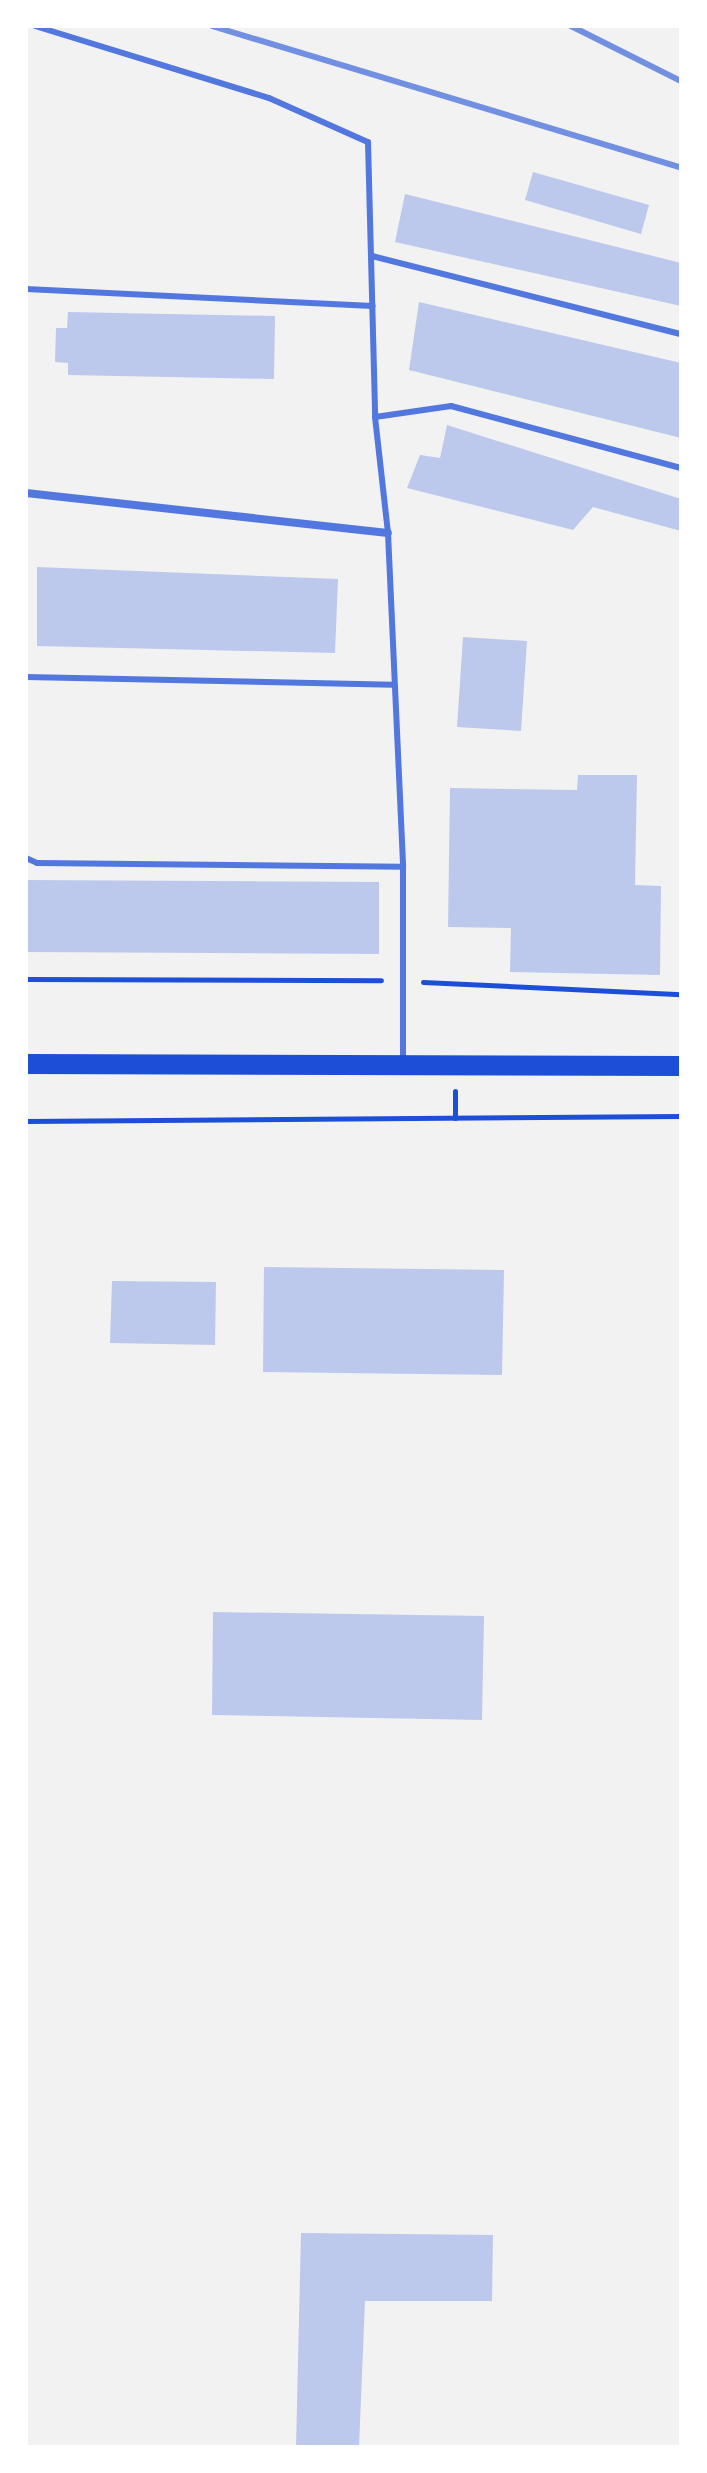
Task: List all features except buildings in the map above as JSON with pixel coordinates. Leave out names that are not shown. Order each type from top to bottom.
[{"type":"main road","points":[[26,1064],[681,1066]]},
{"type":"street","points":[[26,493],[388,533]]},
{"type":"lane","points":[[35,26],[269,98],[368,142],[375,417],[388,533],[403,867],[403,1065]]},
{"type":"lane","points":[[372,256],[681,334]]},
{"type":"lane","points":[[26,289],[373,306]]},
{"type":"lane","points":[[375,417],[451,406],[681,468]]},
{"type":"lane","points":[[26,677],[393,685]]},
{"type":"lane","points":[[26,858],[37,863],[403,867]]},
{"type":"path","points":[[26,979],[404,981],[681,994]]},
{"type":"path","points":[[26,1121],[681,1116]]},
{"type":"railway","points":[[212,26],[681,168]]},
{"type":"railway","points":[[571,26],[681,81]]}]
